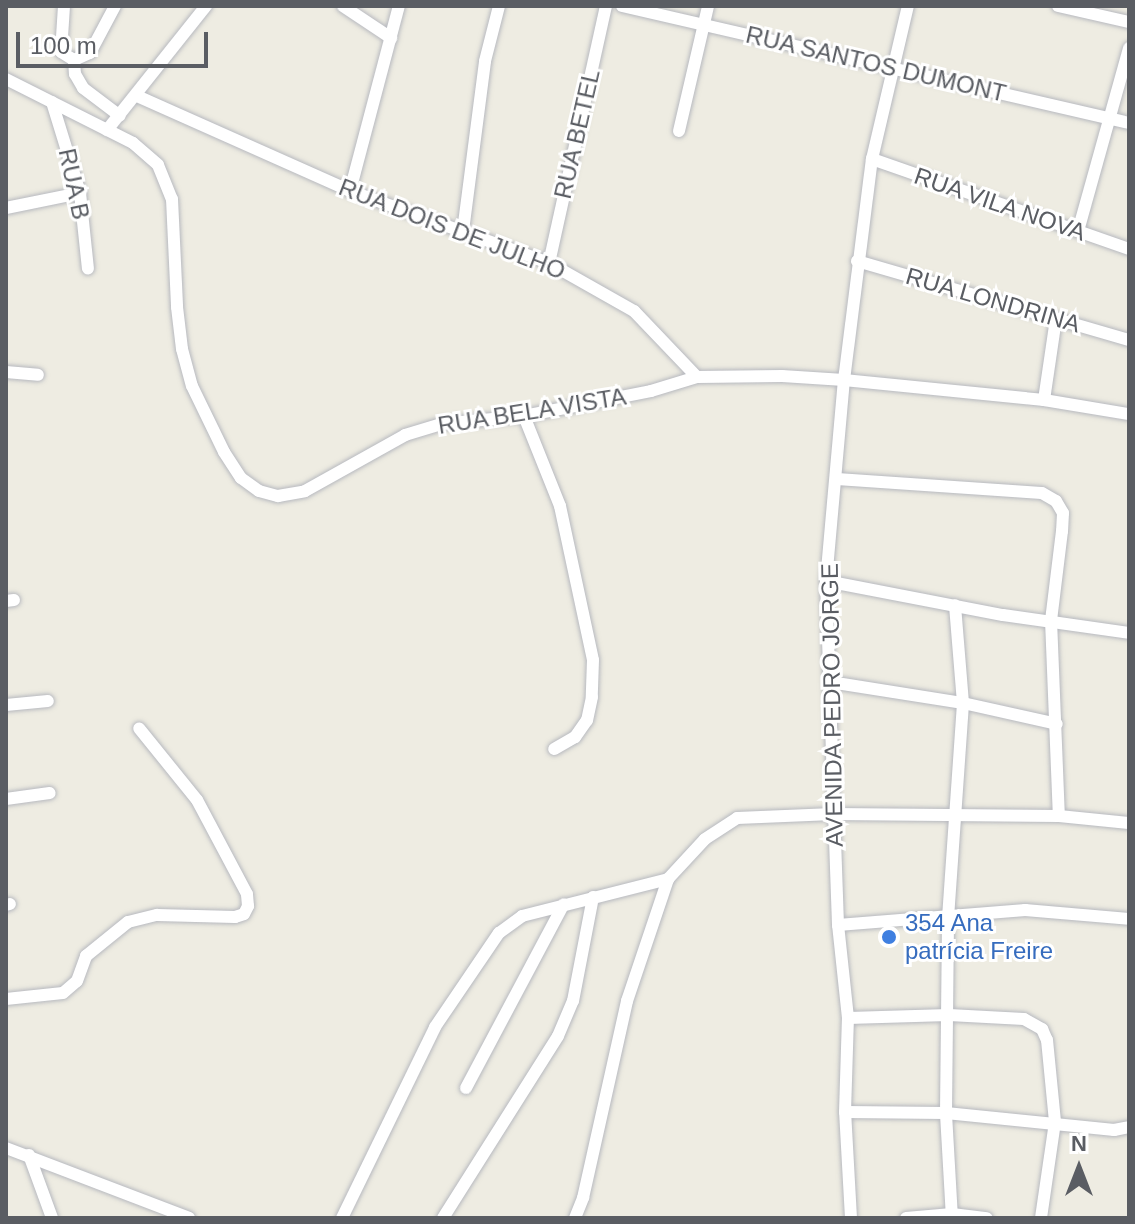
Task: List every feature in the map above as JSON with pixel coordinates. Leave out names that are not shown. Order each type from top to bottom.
[{"type":"street","points":[[64,6],[59,41],[61,52],[74,60]]},
{"type":"street","points":[[74,60],[90,53],[115,6]]},
{"type":"street","points":[[6,79],[107,130],[137,96],[204,6]]},
{"type":"street","points":[[343,6],[391,38]]},
{"type":"street","points":[[350,191],[399,6]]},
{"type":"street","points":[[463,231],[485,61],[499,6]]},
{"type":"street","name":"RUA BETEL","points":[[549,263],[606,6]]},
{"type":"street","name":"RUA SANTOS DUMONT","points":[[622,6],[1129,123]]},
{"type":"street","points":[[679,131],[708,6]]},
{"type":"street","name":"AVENIDA PEDRO JORGE","points":[[851,1218],[845,1112],[848,1018],[838,925],[826,581],[857,261],[872,159],[891,66],[908,6]]},
{"type":"street","points":[[1058,6],[1129,22]]},
{"type":"street","points":[[1078,231],[1129,48]]},
{"type":"street","points":[[74,60],[75,74],[83,88],[120,116]]},
{"type":"street","name":"RUA DOIS DE JULHO","points":[[137,96],[350,191],[549,263],[634,311],[697,377]]},
{"type":"street","name":"RUA B","points":[[52,102],[80,193],[88,269]]},
{"type":"street","name":"RUA BELA VISTA","points":[[107,130],[133,143],[158,165],[166,179],[172,199],[182,349],[207,421],[241,478],[259,491],[278,496],[305,491],[405,435],[441,424],[524,416],[651,391],[697,377]]},
{"type":"street","name":"RUA VILA NOVA","points":[[872,159],[1129,249]]},
{"type":"street","points":[[6,208],[80,193]]},
{"type":"street","name":"RUA LONDRINA","points":[[857,261],[1129,340]]},
{"type":"street","points":[[1044,400],[1056,319]]},
{"type":"street","points":[[6,372],[38,375]]},
{"type":"street","points":[[697,377],[782,376],[844,380],[1044,400],[1129,414]]},
{"type":"street","points":[[524,416],[560,506],[593,660],[592,697],[587,720],[575,737],[554,749]]},
{"type":"street","points":[[837,479],[1042,493],[1056,501],[1063,513],[1051,620],[1059,816]]},
{"type":"street","points":[[826,581],[1003,615],[1129,633]]},
{"type":"street","points":[[952,1216],[946,1113],[948,918],[963,703],[955,605]]},
{"type":"street","points":[[830,682],[963,703],[1057,724]]},
{"type":"street","points":[[6,705],[48,701]]},
{"type":"street","points":[[6,999],[63,993],[77,981],[86,956],[128,922],[157,915],[235,917],[244,914],[248,906],[247,894],[197,800],[139,728]]},
{"type":"street","points":[[6,799],[50,793]]},
{"type":"street","points":[[575,1218],[583,1198],[627,1001],[668,879],[705,839],[737,818],[833,814],[1059,816],[1129,823]]},
{"type":"street","points":[[342,1218],[417,1059],[499,933],[522,916],[668,879]]},
{"type":"street","points":[[443,1218],[558,1036],[573,1001],[593,897]]},
{"type":"street","points":[[466,1088],[564,904]]},
{"type":"street","points":[[838,925],[1025,910],[1129,919]]},
{"type":"street","points":[[848,1018],[949,1015],[1035,1022],[1047,1040],[1055,1122],[1041,1218]]},
{"type":"street","points":[[845,1112],[946,1113],[1114,1130],[1129,1127]]},
{"type":"street","points":[[6,1148],[113,1192],[189,1218]]},
{"type":"street","points":[[29,1155],[52,1218]]},
{"type":"street","points":[[906,1218],[987,1218]]},
{"type":"place","name":"354 Ana patrícia Freire","points":[[889,937]]}]
